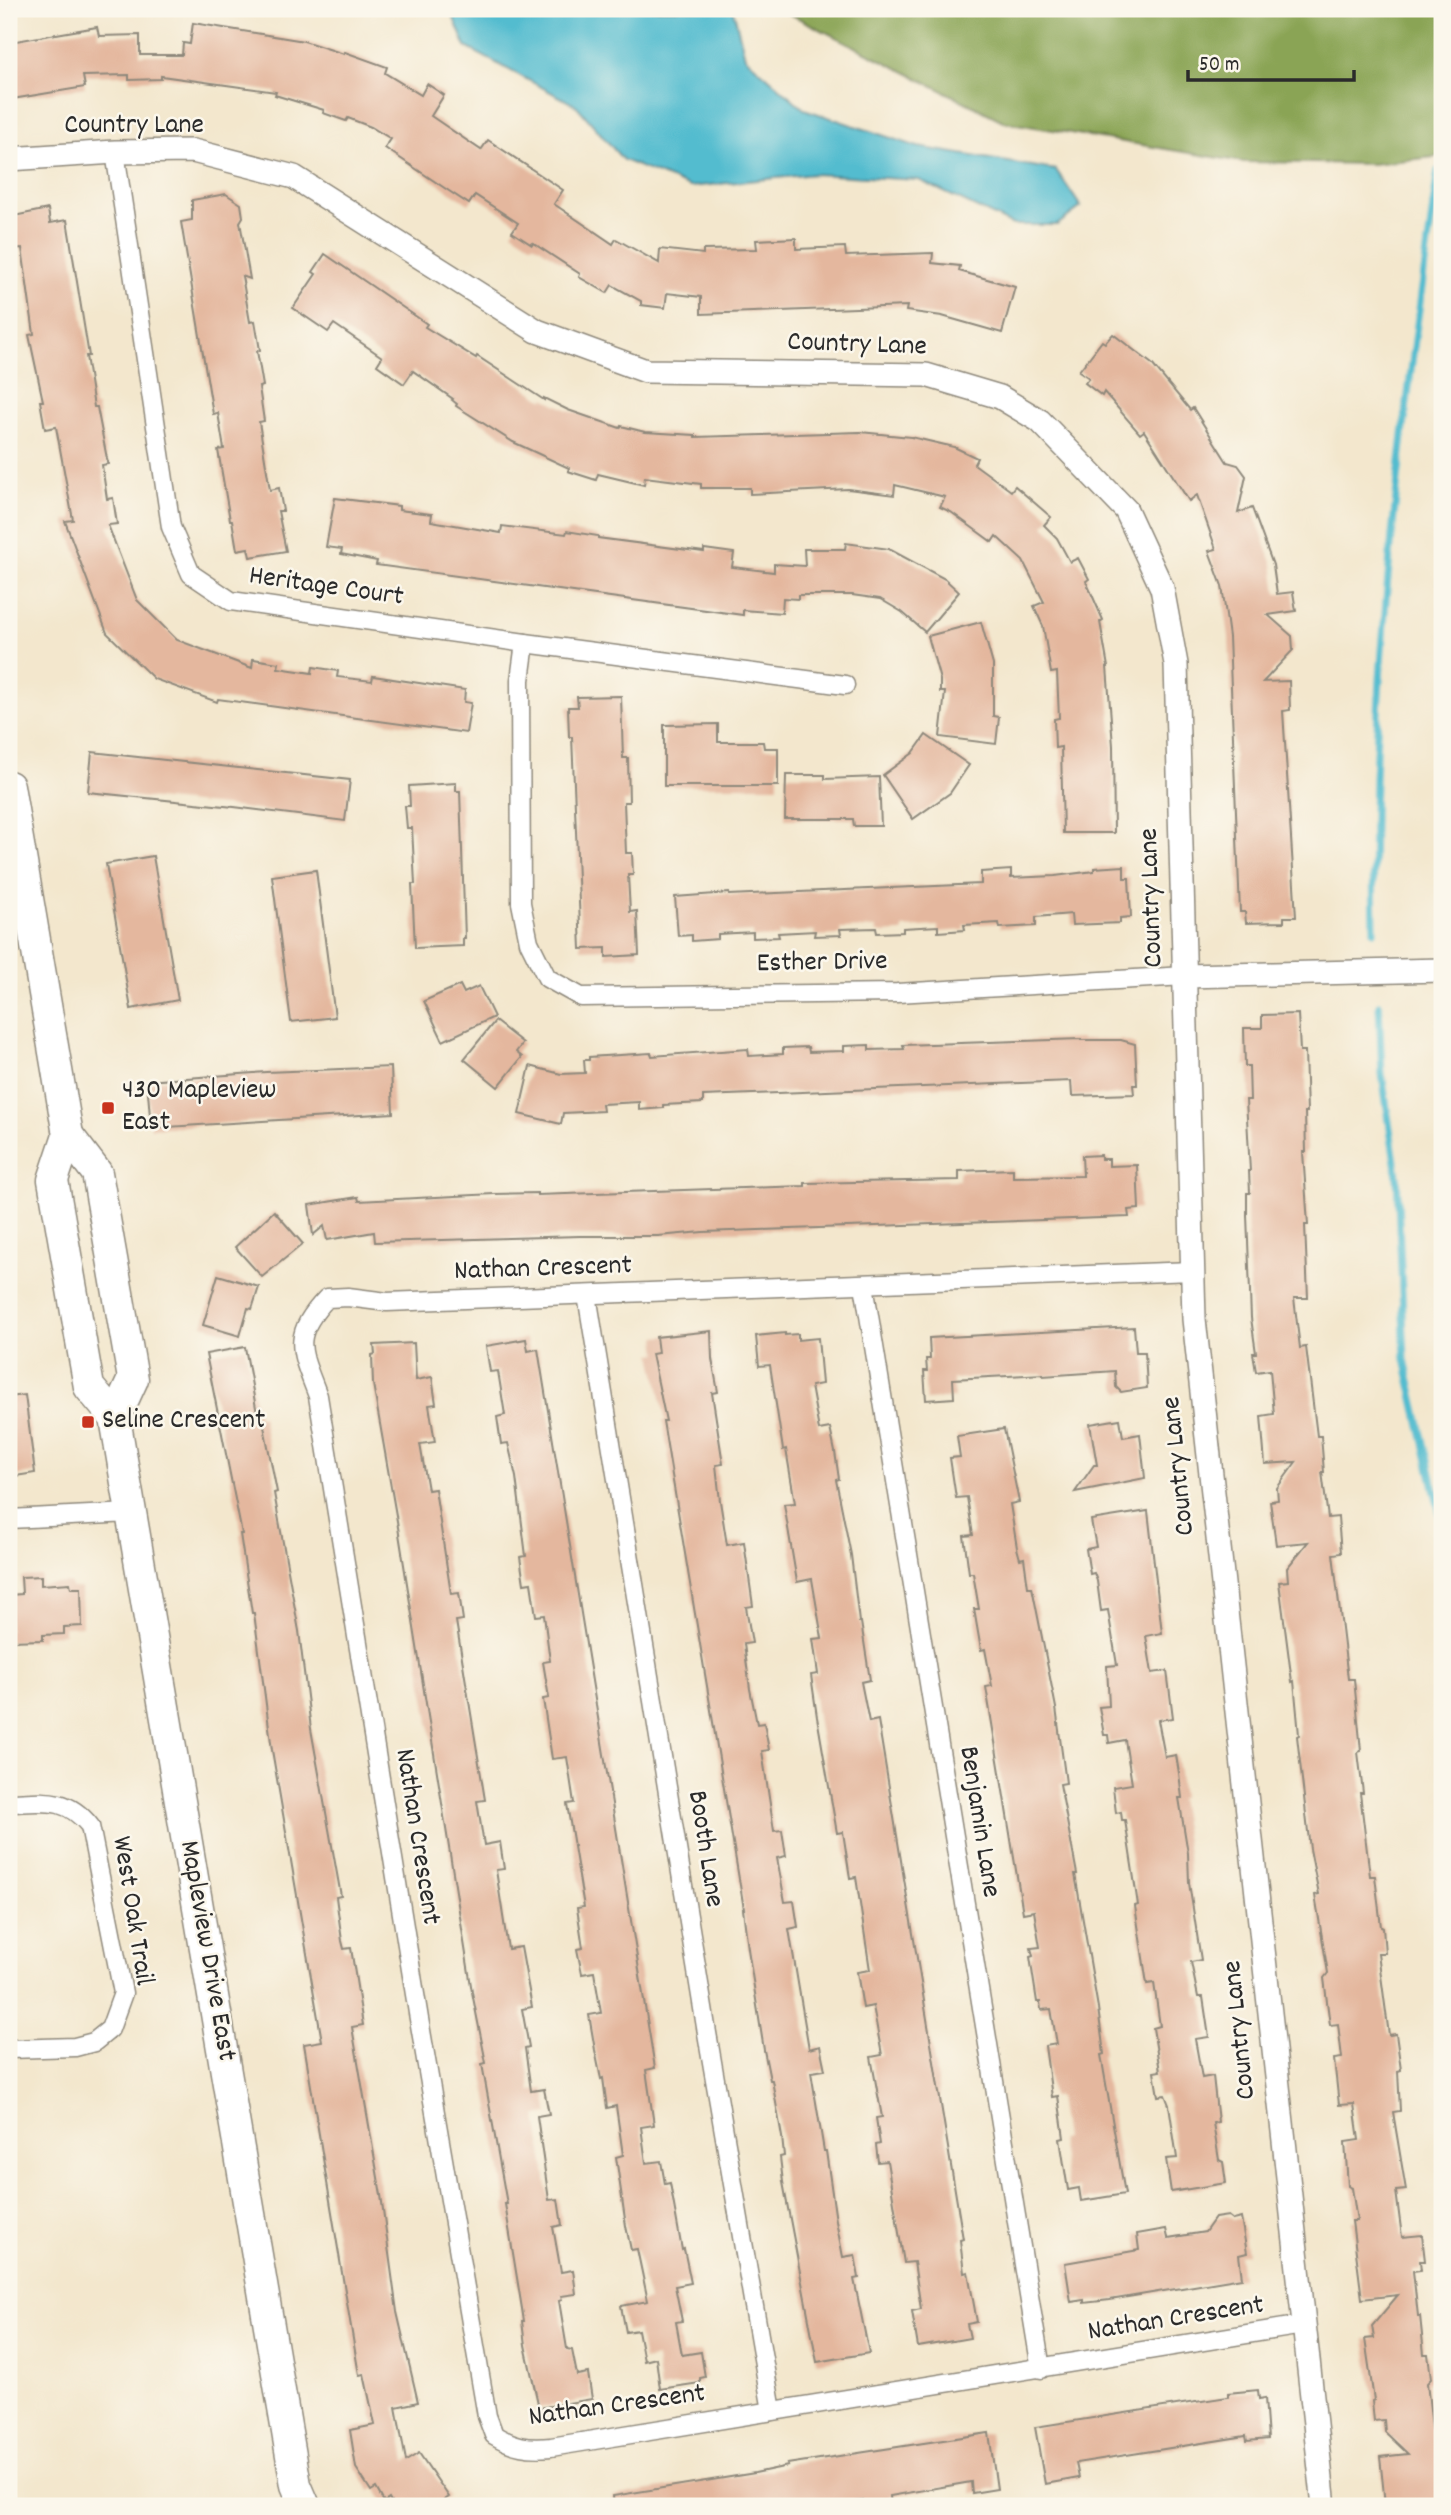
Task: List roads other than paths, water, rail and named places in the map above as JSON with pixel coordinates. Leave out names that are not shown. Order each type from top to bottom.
[{"type":"main road","points":[[9,786],[68,1135],[53,1180],[89,1387],[115,1418],[133,1379],[97,1172],[68,1135]]},
{"type":"main road","name":"Mapleview Drive East","points":[[115,1418],[298,2499]]},
{"type":"street","name":"Country Lane","points":[[9,159],[115,152],[193,151],[294,177],[537,331],[646,372],[926,375],[1000,397],[1040,421],[1126,510],[1162,588],[1176,664],[1194,1320],[1324,2506]]},
{"type":"street","name":"Heritage Court","points":[[115,152],[171,527],[191,574],[231,601],[845,685]]},
{"type":"street","name":"Esther Drive","points":[[525,643],[520,680],[522,903],[529,942],[547,978],[581,997],[897,993],[1185,976],[1442,970]]},
{"type":"street","name":"Nathan Crescent","points":[[1193,1270],[387,1302],[348,1297],[327,1298],[309,1317],[301,1345],[318,1396],[419,2019],[487,2416],[494,2435],[512,2446],[528,2449],[551,2448],[1303,2325]]},
{"type":"street","name":"Benjamin Lane","points":[[864,1285],[1041,2369]]},
{"type":"street","name":"Booth Lane","points":[[587,1295],[709,2046],[772,2411]]},
{"type":"street","points":[[9,1519],[131,1513]]},
{"type":"street","name":"West Oak Trail","points":[[9,1803],[51,1802],[77,1810],[90,1826],[123,1993],[110,2029],[94,2042],[75,2047],[9,2049]]},
{"type":"water","points":[[450,9],[733,9],[745,57],[804,109],[918,147],[1056,170],[1081,207],[1057,225],[1013,225],[919,180],[814,174],[690,187],[623,160],[577,106],[466,47]]},
{"type":"waterway","points":[[1374,931],[1374,835],[1382,645],[1401,455],[1438,171],[1442,168]]},
{"type":"waterway","points":[[1379,1005],[1382,1074],[1397,1176],[1405,1359],[1442,1523]]},
{"type":"place","name":"430 Mapleview East","points":[[108,1108]]},
{"type":"place","name":"Seline Crescent","points":[[88,1422]]}]
